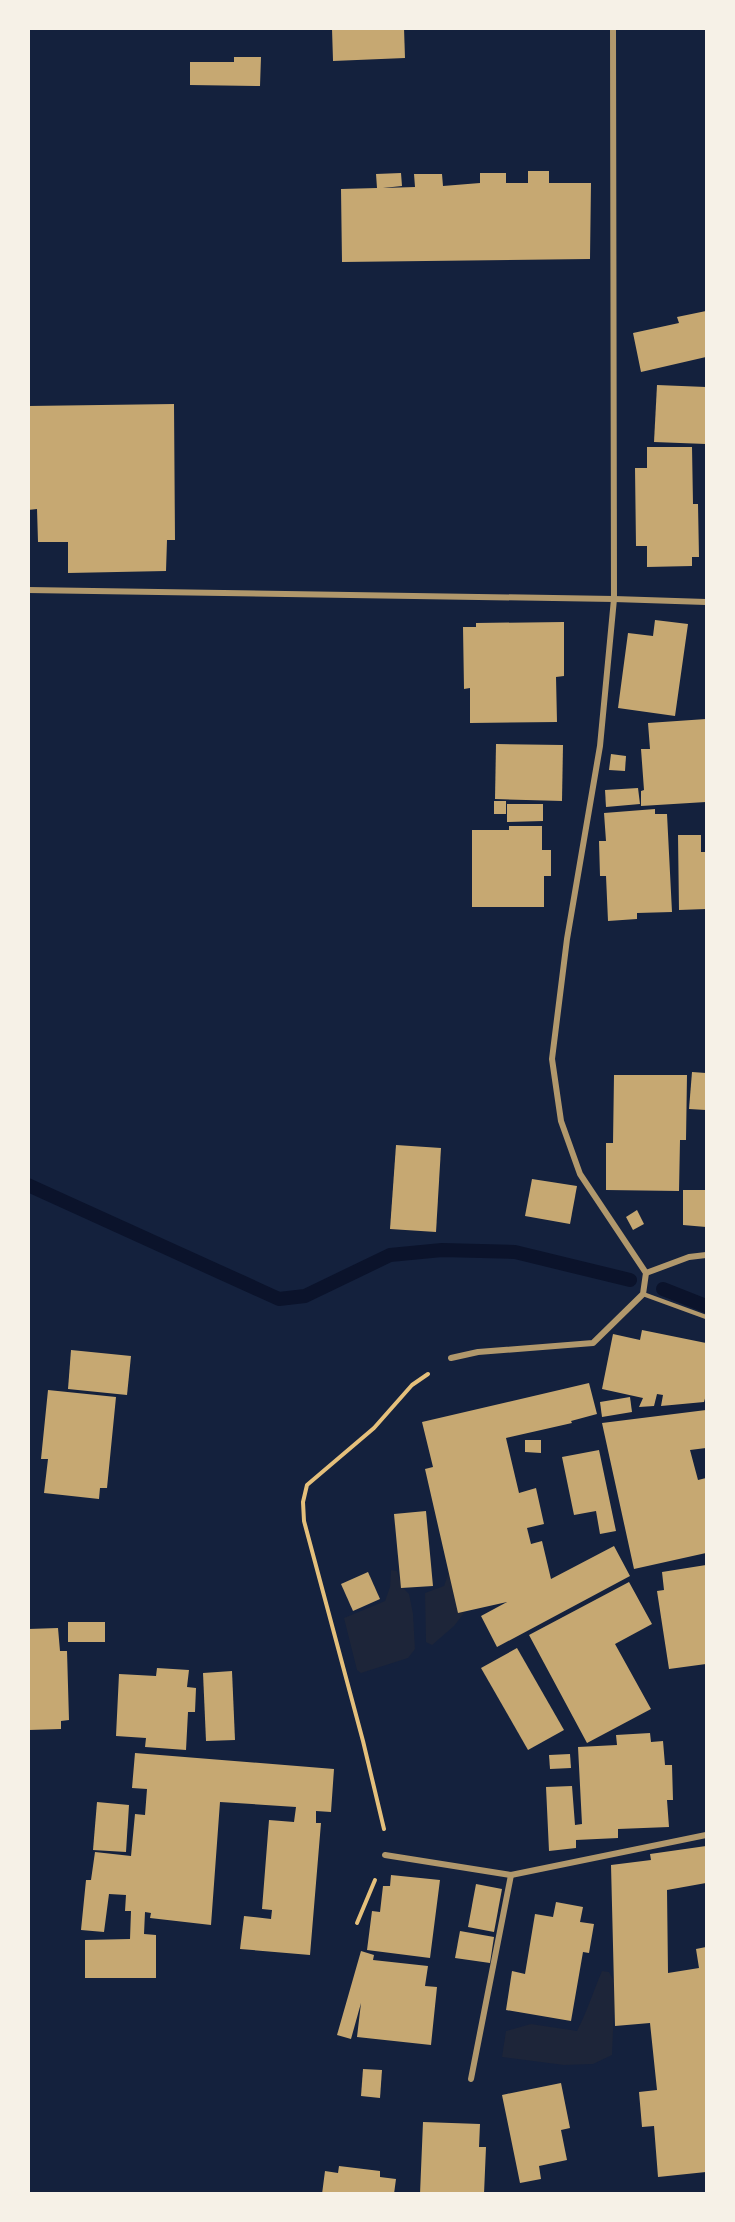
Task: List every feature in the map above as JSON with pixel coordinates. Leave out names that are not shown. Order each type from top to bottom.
[{"type":"street","points":[[451,1358],[478,1352],[593,1343],[643,1294],[646,1273],[580,1174],[561,1121],[552,1059],[567,939],[600,746],[614,599],[613,28]]},
{"type":"street","points":[[28,590],[706,602]]},
{"type":"street","points":[[646,1273],[689,1257],[706,1255]]},
{"type":"street","points":[[385,1855],[511,1875],[706,1835]]},
{"type":"street","points":[[471,2079],[511,1875]]},
{"type":"lane","points":[[643,1294],[706,1317]]},
{"type":"path","points":[[357,1923],[385,1855],[387,1839],[304,1521],[303,1502],[307,1485],[374,1428],[412,1385],[451,1358]]},
{"type":"shaded area","points":[[450,1569],[454,1571],[464,1613],[454,1626],[432,1645],[426,1642],[425,1593],[444,1586]]},
{"type":"shaded area","points":[[391,1570],[397,1571],[402,1587],[409,1594],[413,1614],[415,1649],[408,1658],[361,1673],[357,1670],[344,1618],[385,1601],[390,1587]]},
{"type":"shaded area","points":[[602,1971],[609,1972],[615,1983],[612,2055],[593,2064],[564,2065],[502,2057],[506,2031],[531,2024],[577,2031]]},
{"type":"building","points":[[332,28],[404,28],[405,58],[333,61]]},
{"type":"building","points":[[234,57],[261,57],[260,86],[190,85],[190,62],[234,62]]},
{"type":"building","points":[[528,171],[549,171],[549,183],[591,183],[590,259],[342,262],[341,189],[377,188],[376,174],[401,173],[402,186],[383,188],[415,187],[414,174],[442,174],[443,186],[480,183],[480,173],[506,173],[506,183],[528,183]]},
{"type":"building","points":[[706,311],[706,357],[641,372],[633,333],[679,323],[677,317]]},
{"type":"building","points":[[657,385],[706,387],[706,444],[654,442]]},
{"type":"building","points":[[174,404],[175,540],[167,540],[166,571],[68,573],[68,542],[38,542],[37,509],[28,510],[28,406]]},
{"type":"building","points":[[647,447],[692,447],[693,504],[698,504],[699,557],[692,557],[692,566],[647,567],[647,546],[636,546],[635,468],[647,468]]},
{"type":"building","points":[[655,620],[688,624],[675,716],[618,708],[628,633],[653,636]]},
{"type":"building","points":[[564,622],[564,676],[556,677],[557,722],[470,723],[470,688],[464,689],[463,627],[476,627],[476,623]]},
{"type":"building","points":[[706,719],[706,802],[641,806],[641,791],[644,790],[641,749],[650,749],[648,723]]},
{"type":"building","points":[[496,744],[563,745],[562,801],[495,799]]},
{"type":"building","points":[[611,754],[626,756],[625,771],[609,770]]},
{"type":"building","points":[[638,788],[640,804],[606,807],[605,790]]},
{"type":"building","points":[[494,801],[506,801],[506,814],[494,814]]},
{"type":"building","points":[[507,804],[543,804],[543,821],[507,822]]},
{"type":"building","points":[[655,809],[655,814],[667,814],[672,912],[637,913],[637,919],[608,921],[606,876],[600,876],[599,841],[606,841],[604,813]]},
{"type":"building","points":[[509,826],[542,826],[542,850],[551,850],[551,876],[544,876],[544,907],[472,907],[472,830],[509,830]]},
{"type":"building","points":[[678,835],[701,835],[701,852],[706,852],[706,909],[679,910]]},
{"type":"building","points":[[692,1072],[706,1073],[706,1110],[689,1109]]},
{"type":"building","points":[[614,1075],[687,1075],[686,1140],[680,1140],[679,1191],[606,1190],[606,1143],[613,1143]]},
{"type":"building","points":[[396,1145],[441,1148],[436,1232],[390,1229]]},
{"type":"building","points":[[532,1179],[577,1186],[570,1224],[525,1216]]},
{"type":"building","points":[[683,1190],[706,1190],[706,1227],[683,1225]]},
{"type":"building","points":[[637,1210],[644,1224],[633,1230],[626,1217]]},
{"type":"building","points":[[642,1330],[706,1343],[704,1402],[661,1406],[663,1395],[657,1394],[654,1406],[639,1407],[643,1398],[602,1389],[613,1334],[640,1340]]},
{"type":"building","points":[[71,1350],[131,1356],[127,1395],[68,1389]]},
{"type":"building","points":[[589,1383],[597,1414],[571,1421],[572,1423],[506,1438],[519,1493],[536,1488],[544,1524],[527,1528],[531,1544],[542,1541],[551,1579],[614,1546],[630,1576],[497,1647],[481,1616],[507,1602],[458,1613],[425,1469],[433,1467],[422,1422]]},
{"type":"building","points":[[48,1390],[116,1397],[107,1488],[100,1488],[99,1499],[44,1493],[48,1459],[41,1459]]},
{"type":"building","points":[[630,1397],[632,1412],[602,1417],[600,1402]]},
{"type":"building","points":[[706,1410],[706,1448],[690,1450],[698,1480],[706,1478],[706,1553],[634,1569],[602,1423]]},
{"type":"building","points":[[525,1440],[541,1440],[541,1453],[525,1452]]},
{"type":"building","points":[[599,1450],[616,1531],[600,1534],[596,1511],[574,1515],[562,1457]]},
{"type":"building","points":[[426,1511],[433,1586],[401,1588],[394,1514]]},
{"type":"building","points":[[706,1565],[706,1664],[669,1669],[657,1591],[664,1590],[662,1572]]},
{"type":"building","points":[[368,1572],[380,1599],[353,1611],[341,1584]]},
{"type":"building","points":[[629,1582],[652,1624],[615,1644],[651,1709],[587,1743],[529,1635]]},
{"type":"building","points":[[68,1622],[105,1622],[105,1642],[68,1642]]},
{"type":"building","points":[[58,1628],[60,1651],[67,1651],[69,1720],[61,1721],[61,1729],[29,1730],[28,1629]]},
{"type":"building","points":[[517,1648],[564,1730],[528,1750],[481,1668]]},
{"type":"building","points":[[157,1668],[189,1670],[187,1687],[196,1688],[195,1712],[188,1712],[186,1750],[145,1747],[146,1738],[116,1736],[119,1674],[156,1676]]},
{"type":"building","points":[[232,1671],[235,1740],[206,1741],[203,1673]]},
{"type":"building","points":[[650,1733],[651,1742],[663,1741],[665,1765],[672,1765],[673,1800],[667,1800],[669,1827],[618,1829],[618,1838],[576,1840],[576,1848],[549,1851],[546,1787],[572,1786],[575,1825],[582,1824],[578,1747],[617,1745],[616,1735]]},
{"type":"building","points":[[135,1753],[334,1769],[331,1812],[316,1811],[316,1823],[321,1823],[310,1955],[240,1949],[244,1916],[271,1919],[272,1910],[262,1909],[269,1820],[294,1822],[296,1807],[220,1802],[211,1925],[150,1918],[151,1913],[145,1912],[144,1934],[156,1935],[156,1978],[85,1978],[85,1940],[130,1939],[131,1911],[125,1911],[126,1895],[109,1894],[104,1932],[81,1930],[86,1880],[91,1880],[95,1852],[131,1856],[135,1814],[145,1815],[147,1789],[132,1788]]},
{"type":"building","points":[[570,1754],[571,1768],[550,1769],[549,1755]]},
{"type":"building","points":[[97,1802],[129,1805],[126,1852],[93,1850]]},
{"type":"building","points":[[706,1846],[706,1883],[667,1890],[668,1973],[699,1968],[696,1949],[706,1947],[706,2172],[658,2177],[654,2126],[642,2127],[639,2092],[657,2090],[650,2023],[615,2026],[611,1865],[651,1860],[650,1854]]},
{"type":"building","points":[[391,1875],[440,1880],[430,1958],[367,1950],[372,1911],[380,1912],[383,1886],[390,1886]]},
{"type":"building","points":[[476,1884],[502,1889],[494,1932],[468,1927]]},
{"type":"building","points":[[556,1902],[583,1907],[580,1922],[594,1924],[589,1953],[583,1952],[571,2021],[506,2010],[512,1971],[525,1974],[535,1914],[553,1917]]},
{"type":"building","points":[[460,1931],[494,1937],[490,1963],[455,1958]]},
{"type":"building","points":[[361,1951],[374,1955],[373,1960],[428,1966],[425,1986],[437,1987],[431,2045],[357,2037],[361,2003],[351,2039],[337,2035]]},
{"type":"building","points":[[363,2069],[382,2070],[380,2098],[361,2096]]},
{"type":"building","points":[[561,2083],[570,2128],[561,2130],[567,2160],[539,2166],[541,2179],[520,2183],[502,2095]]},
{"type":"building","points":[[423,2122],[480,2124],[479,2147],[486,2147],[484,2194],[420,2194]]},
{"type":"building","points":[[339,2166],[380,2171],[380,2177],[396,2179],[394,2194],[322,2194],[325,2171],[338,2173]]},
{"type":"waterway","points":[[28,1185],[279,1299],[305,1296],[390,1255],[442,1250],[515,1252],[630,1280]]},
{"type":"waterway","points":[[663,1289],[706,1306]]}]
